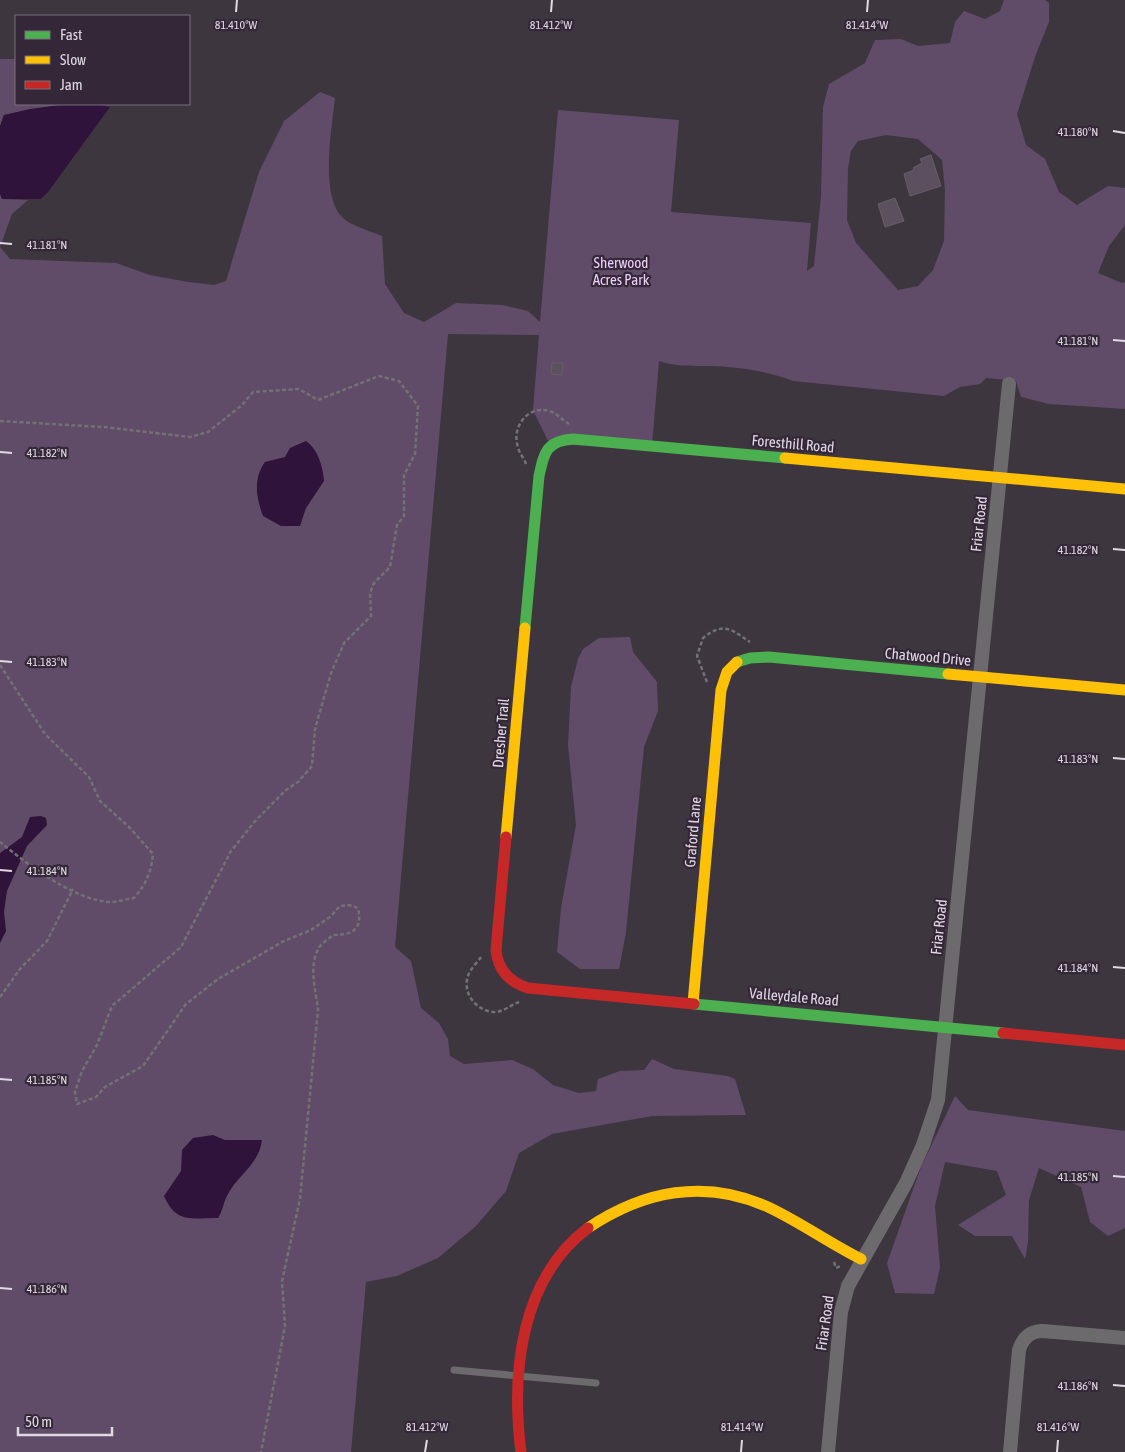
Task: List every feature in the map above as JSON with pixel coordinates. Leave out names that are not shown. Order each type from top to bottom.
[{"type":"street","name":"Friar Road","points":[[828,1452],[841,1312],[848,1286],[861,1259],[906,1183],[933,1117],[941,1078],[1009,384]]},
{"type":"street","name":"Foresthill Road","points":[[534,533],[539,476],[545,452],[550,445],[565,439],[1000,477],[1125,490]]},
{"type":"street","name":"Dresher Trail","points":[[498,935],[534,533]]},
{"type":"street","name":"Chatwood Drive","points":[[730,666],[748,657],[769,657],[1125,690]]},
{"type":"street","name":"Graford Lane","points":[[693,1003],[721,690],[724,676],[730,666]]},
{"type":"street","name":"Valleydale Road","points":[[498,935],[496,957],[501,970],[509,979],[522,986],[1125,1044]]},
{"type":"street","points":[[521,1452],[517,1420],[520,1376],[532,1306],[550,1269],[566,1247],[586,1228],[616,1208],[649,1196],[686,1190],[735,1195],[776,1211],[861,1259]]},
{"type":"street","points":[[1010,1452],[1019,1350],[1025,1337],[1032,1333],[1043,1331],[1125,1338]]},
{"type":"lane","points":[[454,1370],[596,1383]]},
{"type":"path","points":[[0,421],[103,427],[190,437],[208,432],[242,406],[253,392],[300,389],[318,400],[379,376],[400,381],[418,406],[415,454],[404,475],[404,516],[397,525],[390,567],[374,583],[370,593],[371,616],[344,643],[330,673],[315,729],[312,766],[298,782],[286,790],[256,820],[231,851],[181,947],[112,1006],[97,1045],[82,1071],[75,1092],[78,1104],[96,1097],[105,1087],[143,1066],[186,1004],[218,979],[282,942],[311,930],[330,917],[340,906],[349,905],[358,908],[361,920],[358,928],[345,935],[333,935],[319,948],[314,964],[318,1010],[300,1199],[282,1280],[285,1326],[261,1452]]},
{"type":"path","points":[[527,466],[517,446],[517,428],[522,419],[531,413],[549,411],[573,426]]},
{"type":"path","points":[[708,689],[707,680],[697,656],[703,638],[718,629],[729,628],[754,644]]},
{"type":"path","points":[[0,665],[44,734],[89,777],[100,801],[130,828],[153,854],[151,869],[145,885],[134,898],[111,902],[93,899],[34,870],[0,842]]},
{"type":"path","points":[[0,997],[20,969],[47,941],[73,890]]},
{"type":"path","points":[[483,951],[481,958],[468,976],[468,993],[472,1002],[483,1010],[494,1012],[524,1002]]},
{"type":"path","points":[[828,1257],[836,1268],[841,1266]]},
{"type":"green space","name":"Sherwood Acres Park","points":[[1004,0],[1045,0],[1049,3],[1049,22],[1036,54],[1017,114],[1026,145],[1045,159],[1059,192],[1077,205],[1108,186],[1125,188],[1125,225],[1109,246],[1098,273],[1122,283],[1125,282],[1125,409],[1049,404],[1021,397],[1016,381],[986,378],[980,384],[960,387],[944,396],[793,381],[745,369],[719,366],[685,366],[659,361],[652,446],[550,445],[533,410],[539,335],[448,334],[395,947],[411,961],[421,1008],[439,1023],[448,1039],[450,1056],[464,1064],[512,1060],[533,1069],[553,1085],[579,1093],[596,1091],[598,1079],[620,1071],[644,1070],[652,1059],[674,1069],[728,1076],[735,1079],[746,1115],[652,1116],[552,1134],[519,1153],[506,1191],[476,1226],[438,1258],[397,1276],[366,1282],[351,1452],[0,1452],[0,247],[10,259],[116,263],[150,275],[188,282],[214,285],[226,281],[259,172],[284,121],[320,92],[335,98],[330,142],[329,176],[335,205],[344,219],[382,236],[385,284],[404,313],[424,322],[456,303],[503,305],[528,311],[540,322],[558,110],[679,120],[671,212],[811,223],[807,271],[814,266],[821,196],[823,107],[829,84],[865,63],[875,40],[901,39],[918,46],[950,43],[955,22],[964,11],[985,19],[1000,11]],"holes":[[[886,135],[918,139],[942,160],[945,190],[944,241],[933,270],[918,286],[898,290],[856,243],[847,220],[848,168],[851,151],[858,141]]]},
{"type":"green space","points":[[0,59],[15,59],[15,105],[66,105],[4,115],[0,126]]},
{"type":"green space","points":[[0,194],[2,199],[28,200],[12,214],[0,247]]},
{"type":"green space","points":[[630,637],[633,652],[657,682],[658,711],[644,747],[626,932],[619,969],[580,969],[557,952],[561,908],[576,825],[568,745],[571,687],[578,659],[583,649],[599,638]]},
{"type":"green space","points":[[955,1096],[968,1110],[1125,1131],[1125,1228],[1108,1236],[1090,1222],[1081,1187],[1039,1168],[1029,1200],[1028,1242],[1025,1259],[1012,1236],[975,1236],[958,1225],[1006,1195],[997,1171],[945,1162],[935,1206],[940,1268],[934,1294],[895,1293],[887,1263],[921,1167]]},
{"type":"shaded area","points":[[60,105],[101,105],[110,107],[41,199],[2,199],[0,194],[0,126],[4,115]]},
{"type":"shaded area","points":[[306,441],[314,449],[319,459],[324,481],[306,508],[300,526],[281,526],[263,516],[257,495],[257,482],[261,468],[265,462],[285,457],[290,448]]},
{"type":"shaded area","points":[[41,816],[46,818],[47,825],[27,846],[7,891],[4,912],[6,931],[0,943],[0,853],[22,837],[30,817]]},
{"type":"shaded area","points":[[213,1135],[225,1140],[262,1140],[257,1156],[231,1189],[218,1218],[186,1218],[174,1211],[164,1196],[181,1171],[182,1150],[193,1138]]},
{"type":"building","points":[[931,155],[941,186],[910,196],[904,174],[914,170],[913,168],[922,163],[920,159]]},
{"type":"building","points":[[895,198],[904,221],[885,227],[878,204]]},
{"type":"building","points":[[552,363],[563,363],[562,375],[551,374]]},
{"type":"traffic: fast","points":[[525,628],[539,476],[545,455],[557,442],[573,439],[785,458]]},
{"type":"traffic: fast","points":[[737,662],[750,658],[769,657],[948,674]]},
{"type":"traffic: fast","points":[[694,1004],[1003,1033]]},
{"type":"traffic: slow","points":[[785,458],[1125,489]]},
{"type":"traffic: slow","points":[[506,837],[525,628]]},
{"type":"traffic: slow","points":[[693,1003],[721,690],[727,672],[737,662]]},
{"type":"traffic: slow","points":[[948,674],[1125,690]]},
{"type":"traffic: slow","points":[[588,1228],[609,1215],[653,1197],[698,1191],[721,1193],[744,1198],[768,1207],[861,1259]]},
{"type":"traffic: jam","points":[[506,837],[496,950],[499,964],[510,979],[528,988],[694,1004]]},
{"type":"traffic: jam","points":[[1003,1033],[1125,1045]]},
{"type":"traffic: jam","points":[[521,1452],[518,1422],[518,1391],[520,1360],[525,1330],[534,1301],[547,1274],[565,1249],[588,1228]]}]
